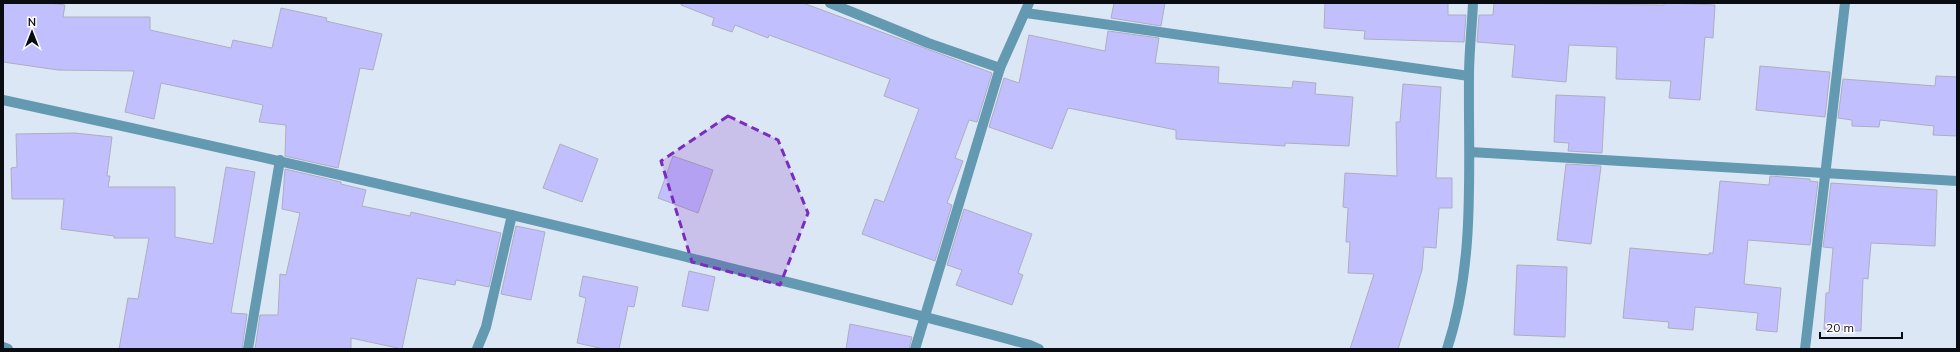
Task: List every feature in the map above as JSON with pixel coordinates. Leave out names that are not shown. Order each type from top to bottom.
[{"type":"street","points":[[830,3],[928,43],[1000,68]]},
{"type":"street","points":[[1447,349],[1455,322],[1465,265],[1470,152],[1469,76],[1473,3]]},
{"type":"street","points":[[1806,349],[1824,174],[1845,3]]},
{"type":"street","points":[[915,349],[1000,68],[1027,8],[1469,76]]},
{"type":"street","points":[[3,100],[280,160],[512,215],[926,316],[1040,349]]},
{"type":"street","points":[[1470,152],[1957,181]]},
{"type":"street","points":[[248,349],[280,160]]},
{"type":"street","points":[[477,349],[489,313],[512,215]]},
{"type":"street","points":[[3,347],[8,349]]},
{"type":"highlighted area","points":[[728,116],[778,140],[808,213],[780,285],[692,262],[661,161]]},
{"type":"building","points":[[3,3],[48,3],[65,5],[63,17],[150,17],[150,30],[231,48],[233,40],[272,48],[281,8],[327,18],[326,21],[382,34],[373,70],[360,68],[338,168],[285,156],[286,125],[259,122],[263,105],[161,83],[154,119],[125,112],[134,71],[58,70],[3,62]]},
{"type":"building","points":[[681,3],[803,3],[992,73],[977,122],[969,120],[955,158],[963,161],[947,203],[952,205],[935,261],[862,234],[875,199],[884,202],[919,109],[884,96],[890,79],[769,35],[768,38],[735,25],[732,32],[712,25],[714,18],[681,5]]},
{"type":"building","points":[[1114,3],[1165,3],[1161,26],[1111,18]]},
{"type":"building","points":[[1325,3],[1448,3],[1448,15],[1466,15],[1464,42],[1364,39],[1365,31],[1324,28]]},
{"type":"building","points":[[1494,3],[1664,5],[1664,3],[1670,3],[1715,5],[1713,38],[1705,37],[1700,100],[1669,98],[1671,81],[1616,79],[1617,47],[1569,45],[1566,82],[1512,77],[1515,45],[1477,42],[1479,15],[1493,15]]},
{"type":"building","points":[[1108,31],[1159,38],[1155,63],[1219,67],[1218,83],[1292,88],[1293,81],[1316,83],[1315,94],[1353,97],[1349,146],[1285,143],[1285,146],[1176,139],[1176,130],[1068,108],[1052,149],[989,127],[1004,78],[1019,83],[1029,35],[1105,51]]},
{"type":"building","points":[[1760,66],[1830,72],[1825,117],[1756,110]]},
{"type":"building","points":[[1936,76],[1957,77],[1957,136],[1933,135],[1934,126],[1880,120],[1879,127],[1852,126],[1852,120],[1838,118],[1843,79],[1935,86]]},
{"type":"building","points":[[1403,84],[1441,87],[1436,178],[1452,178],[1452,208],[1439,208],[1436,248],[1424,247],[1422,270],[1398,349],[1350,349],[1374,274],[1348,273],[1350,242],[1346,242],[1348,208],[1343,207],[1345,173],[1397,176],[1396,122],[1400,122]]},
{"type":"building","points":[[1556,95],[1605,97],[1602,153],[1568,151],[1569,143],[1554,142]]},
{"type":"building","points":[[75,133],[112,137],[107,176],[110,176],[108,187],[175,187],[175,237],[213,244],[226,167],[255,172],[231,313],[247,314],[242,349],[119,349],[128,298],[138,299],[149,238],[114,238],[114,236],[61,229],[64,199],[12,199],[11,168],[17,167],[16,134]]},
{"type":"building","points":[[560,144],[598,159],[582,202],[543,188]]},
{"type":"building","points":[[673,156],[713,170],[698,213],[658,198]]},
{"type":"building","points":[[1566,164],[1601,166],[1591,244],[1557,240]]},
{"type":"building","points":[[285,169],[341,182],[341,184],[366,190],[362,206],[410,216],[411,212],[501,233],[489,287],[456,280],[455,285],[417,278],[402,349],[351,338],[351,349],[255,349],[260,315],[278,315],[280,274],[286,275],[300,213],[282,209]]},
{"type":"building","points":[[1770,176],[1810,179],[1810,181],[1818,182],[1810,245],[1748,240],[1744,284],[1781,288],[1777,332],[1756,330],[1758,313],[1695,307],[1693,330],[1668,328],[1669,322],[1623,318],[1630,248],[1709,255],[1709,253],[1713,253],[1720,181],[1769,185]]},
{"type":"building","points":[[1831,183],[1937,190],[1935,246],[1871,243],[1868,279],[1863,278],[1861,331],[1824,329],[1826,293],[1829,293],[1833,248],[1823,247]]},
{"type":"building","points":[[964,209],[1032,234],[1018,273],[1023,275],[1012,305],[956,285],[962,270],[947,265]]},
{"type":"building","points":[[516,226],[545,232],[531,300],[501,294]]},
{"type":"building","points":[[1517,265],[1567,267],[1565,337],[1514,335]]},
{"type":"building","points":[[689,271],[715,277],[708,311],[682,306]]},
{"type":"building","points":[[583,276],[638,287],[634,307],[628,306],[619,349],[604,349],[577,343],[586,298],[579,296]]},
{"type":"building","points":[[850,324],[912,337],[909,349],[846,349]]}]
